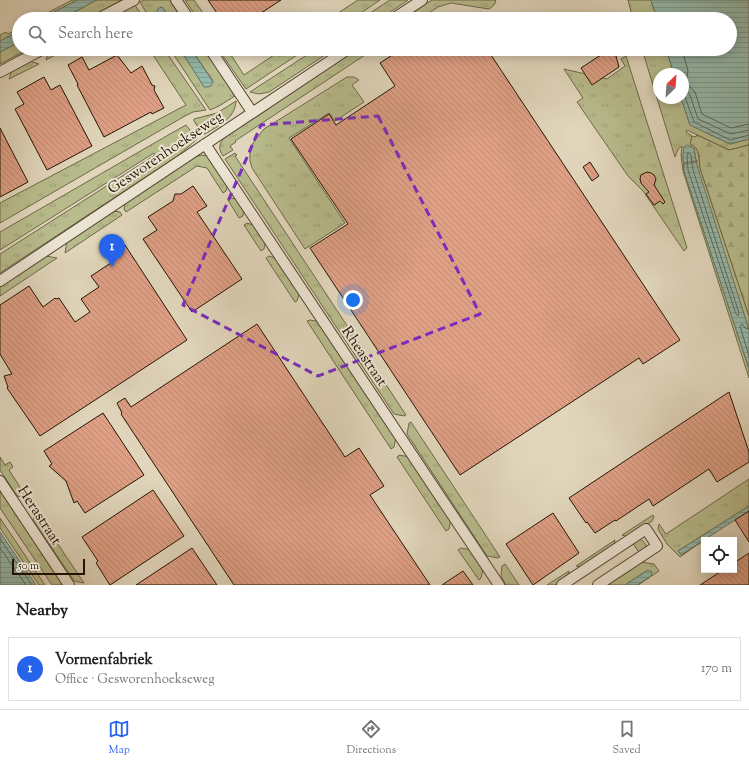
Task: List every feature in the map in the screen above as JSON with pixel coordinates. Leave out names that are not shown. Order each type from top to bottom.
[{"type":"street","points":[[111,12],[134,0]]},
{"type":"street","points":[[176,0],[184,12]]},
{"type":"street","points":[[404,12],[422,0]]},
{"type":"street","points":[[0,72],[30,56]]},
{"type":"street","points":[[215,56],[252,112]]},
{"type":"street","name":"Gesworenhoekseweg","points":[[0,281],[337,56]]},
{"type":"street","name":"Rheastraat","points":[[205,144],[499,585]]},
{"type":"street","name":"Herastraat","points":[[0,481],[69,585]]},
{"type":"street","points":[[562,585],[646,529],[657,546],[598,585]]},
{"type":"highlighted area","points":[[378,116],[480,314],[318,376],[183,305],[261,125]]},
{"type":"green space","points":[[72,0],[77,0],[54,12],[49,12]]},
{"type":"green space","points":[[97,0],[122,0],[99,12],[74,12]]},
{"type":"green space","points":[[144,0],[171,0],[180,12],[166,12],[162,7],[158,12],[146,12],[140,2]]},
{"type":"green space","points":[[185,0],[194,0],[202,12],[193,12]]},
{"type":"green space","points":[[358,0],[380,0],[362,12],[340,12]]},
{"type":"green space","points":[[390,0],[408,0],[390,12],[372,12]]},
{"type":"green space","points":[[432,0],[496,1],[489,9],[451,3],[438,7],[430,12],[414,12]]},
{"type":"green space","points":[[628,0],[651,0],[655,12],[631,12]]},
{"type":"green space","points":[[135,5],[140,12],[122,12]]},
{"type":"green space","points":[[6,32],[8,34],[12,32],[12,35],[0,41],[0,35]]},
{"type":"green space","points":[[12,46],[12,56],[15,56],[0,64],[0,52]]},
{"type":"green space","points":[[47,56],[53,56],[46,60]]},
{"type":"green space","points":[[154,56],[169,56],[206,110],[193,112],[185,116],[0,223],[0,203],[186,105]]},
{"type":"green space","points":[[175,56],[185,56],[204,86],[213,81],[196,56],[209,56],[235,96],[210,110]]},
{"type":"green space","points":[[223,56],[232,56],[244,75],[272,56],[296,56],[246,89]]},
{"type":"green space","points":[[305,56],[323,56],[269,92],[259,94],[250,92]]},
{"type":"green space","points":[[347,56],[363,56],[235,141],[236,142],[230,146],[233,150],[223,156],[220,151],[220,146],[225,137]]},
{"type":"green space","points":[[626,56],[687,248],[684,251],[643,191],[628,176],[577,102],[583,98],[564,69],[607,79],[625,66],[621,59]]},
{"type":"green space","points":[[644,56],[668,56],[672,68],[653,68],[653,85]]},
{"type":"green space","points":[[29,61],[39,64],[9,79],[12,70]]},
{"type":"green space","points":[[347,77],[354,77],[359,80],[352,85],[364,102],[335,121],[329,113],[289,138],[345,223],[305,249],[252,168],[250,151],[253,143],[264,129]]},
{"type":"green space","points":[[236,101],[233,113],[225,121],[205,134],[202,133],[194,119],[217,113]]},
{"type":"green space","points":[[659,104],[683,104],[690,125],[730,144],[749,139],[749,145],[729,150],[687,130],[686,132],[692,136],[691,144],[698,151],[700,168],[749,316],[749,330],[697,169],[696,162],[698,161],[696,161],[694,148],[683,155],[684,171],[749,369],[749,378],[683,171],[681,155],[682,146],[678,149],[675,157]]},
{"type":"green space","points":[[186,125],[197,139],[179,155],[0,273],[0,254],[155,155],[154,153],[0,250],[0,232]]},
{"type":"green space","points":[[697,135],[729,150],[749,145],[749,316],[700,168],[696,148],[690,144],[692,136],[695,137]]},
{"type":"green space","points":[[235,153],[237,155],[235,156],[406,415],[394,414],[225,159]]},
{"type":"green space","points":[[202,155],[208,156],[228,183],[226,191],[223,193],[207,168],[197,166],[126,212],[124,209],[125,203],[194,157]]},
{"type":"green space","points":[[231,198],[240,200],[244,206],[243,216],[239,218],[228,200]]},
{"type":"green space","points":[[113,211],[120,212],[122,215],[65,253],[67,241]]},
{"type":"green space","points":[[247,223],[256,226],[266,240],[264,249],[261,251],[244,225]]},
{"type":"green space","points":[[46,256],[57,258],[0,296],[0,285]]},
{"type":"green space","points":[[269,256],[278,259],[300,291],[297,301],[295,302],[266,258]]},
{"type":"green space","points":[[310,320],[320,322],[396,437],[394,447],[391,449],[307,321]]},
{"type":"green space","points":[[411,422],[500,557],[487,556],[407,434],[409,423]]},
{"type":"green space","points":[[399,455],[410,457],[451,519],[449,529],[446,531],[397,457]]},
{"type":"green space","points":[[0,457],[5,465],[10,462],[13,467],[9,470],[27,498],[17,496],[0,470]]},
{"type":"green space","points":[[749,479],[749,506],[678,551],[682,555],[701,542],[680,557],[667,544],[658,529],[659,524],[666,534]]},
{"type":"green space","points":[[0,489],[64,585],[52,585],[0,508]]},
{"type":"green space","points":[[35,510],[84,583],[74,581],[33,520]]},
{"type":"green space","points":[[653,515],[654,517],[652,521],[628,537],[622,535]]},
{"type":"green space","points":[[0,518],[45,585],[39,585],[0,528]]},
{"type":"green space","points":[[638,539],[642,540],[646,545],[645,550],[640,554],[632,542]]},
{"type":"green space","points":[[615,540],[614,545],[581,567],[576,566]]},
{"type":"green space","points":[[461,548],[471,550],[483,569],[479,580],[458,550]]},
{"type":"green space","points":[[641,562],[654,564],[659,571],[638,585],[651,576],[648,570],[625,585],[606,585]]},
{"type":"green space","points":[[505,564],[519,585],[506,585],[501,576],[502,566]]},
{"type":"green space","points":[[569,571],[568,576],[555,585],[547,585]]},
{"type":"water","points":[[77,0],[97,0],[74,12],[54,12]]},
{"type":"water","points":[[651,0],[749,0],[749,139],[730,144],[690,125],[683,104],[689,104],[689,68],[672,68],[668,56],[737,56],[737,12],[655,12]]},
{"type":"water","points":[[162,7],[166,12],[157,12],[159,8]]},
{"type":"water","points":[[12,35],[12,46],[0,52],[0,41]]},
{"type":"water","points":[[184,56],[196,56],[213,82],[211,86],[204,87]]},
{"type":"water","points":[[687,145],[694,148],[696,161],[683,163],[684,147]]},
{"type":"water","points":[[696,162],[749,330],[749,369],[684,171],[684,164]]},
{"type":"water","points":[[749,506],[749,511],[709,537],[701,537],[701,542],[681,555],[678,551]]},
{"type":"water","points":[[0,532],[36,585],[0,585]]},
{"type":"water","points":[[648,570],[652,572],[651,576],[637,585],[625,585]]},
{"type":"building","points":[[208,0],[281,0],[263,12],[216,12]]},
{"type":"building","points":[[115,56],[118,56],[131,73],[142,66],[152,85],[155,86],[154,90],[164,108],[152,114],[151,112],[104,137],[68,65],[82,57],[89,70]]},
{"type":"building","points":[[391,56],[492,56],[680,340],[643,364],[639,358],[460,475],[310,248],[348,224],[291,139],[329,114],[336,125],[395,86],[380,63]]},
{"type":"building","points":[[599,56],[616,56],[619,67],[592,85],[581,68]]},
{"type":"building","points":[[44,77],[51,90],[60,85],[92,146],[47,170],[15,109],[24,104],[17,92]]},
{"type":"building","points":[[0,128],[28,182],[0,197]]},
{"type":"building","points":[[590,162],[599,176],[592,181],[583,167]]},
{"type":"building","points":[[647,172],[654,175],[656,179],[654,185],[665,202],[663,204],[660,201],[654,205],[646,194],[649,192],[641,183],[640,179],[641,175]]},
{"type":"building","points":[[193,186],[207,206],[197,212],[242,279],[192,312],[143,239],[157,230],[148,217],[173,201],[175,194],[181,194]]},
{"type":"building","points":[[125,245],[187,340],[40,436],[7,388],[8,387],[4,376],[12,374],[0,354],[0,305],[29,286],[43,307],[55,298],[59,298],[75,322],[90,312],[81,299],[99,287],[91,276],[114,261],[112,253],[122,249]]},
{"type":"building","points":[[257,324],[345,457],[359,448],[384,486],[370,495],[430,585],[234,585],[121,414],[122,413],[117,403],[125,398],[131,407]]},
{"type":"building","points":[[729,392],[749,452],[749,462],[717,482],[709,469],[653,506],[649,499],[595,533],[587,522],[586,523],[569,498]]},
{"type":"building","points":[[103,413],[144,475],[85,513],[77,501],[74,503],[66,481],[49,466],[52,464],[44,451]]},
{"type":"building","points":[[153,490],[184,536],[110,585],[96,563],[98,561],[82,537]]},
{"type":"building","points":[[749,511],[749,542],[735,520]]},
{"type":"building","points":[[553,513],[579,553],[533,585],[506,544]]},
{"type":"building","points":[[192,548],[217,585],[136,585]]},
{"type":"building","points":[[749,553],[749,585],[700,585],[718,573],[737,573],[737,561]]},
{"type":"building","points":[[463,571],[473,585],[442,585]]},
{"type":"place","name":"Vormenfabriek","points":[[112,267]]}]
